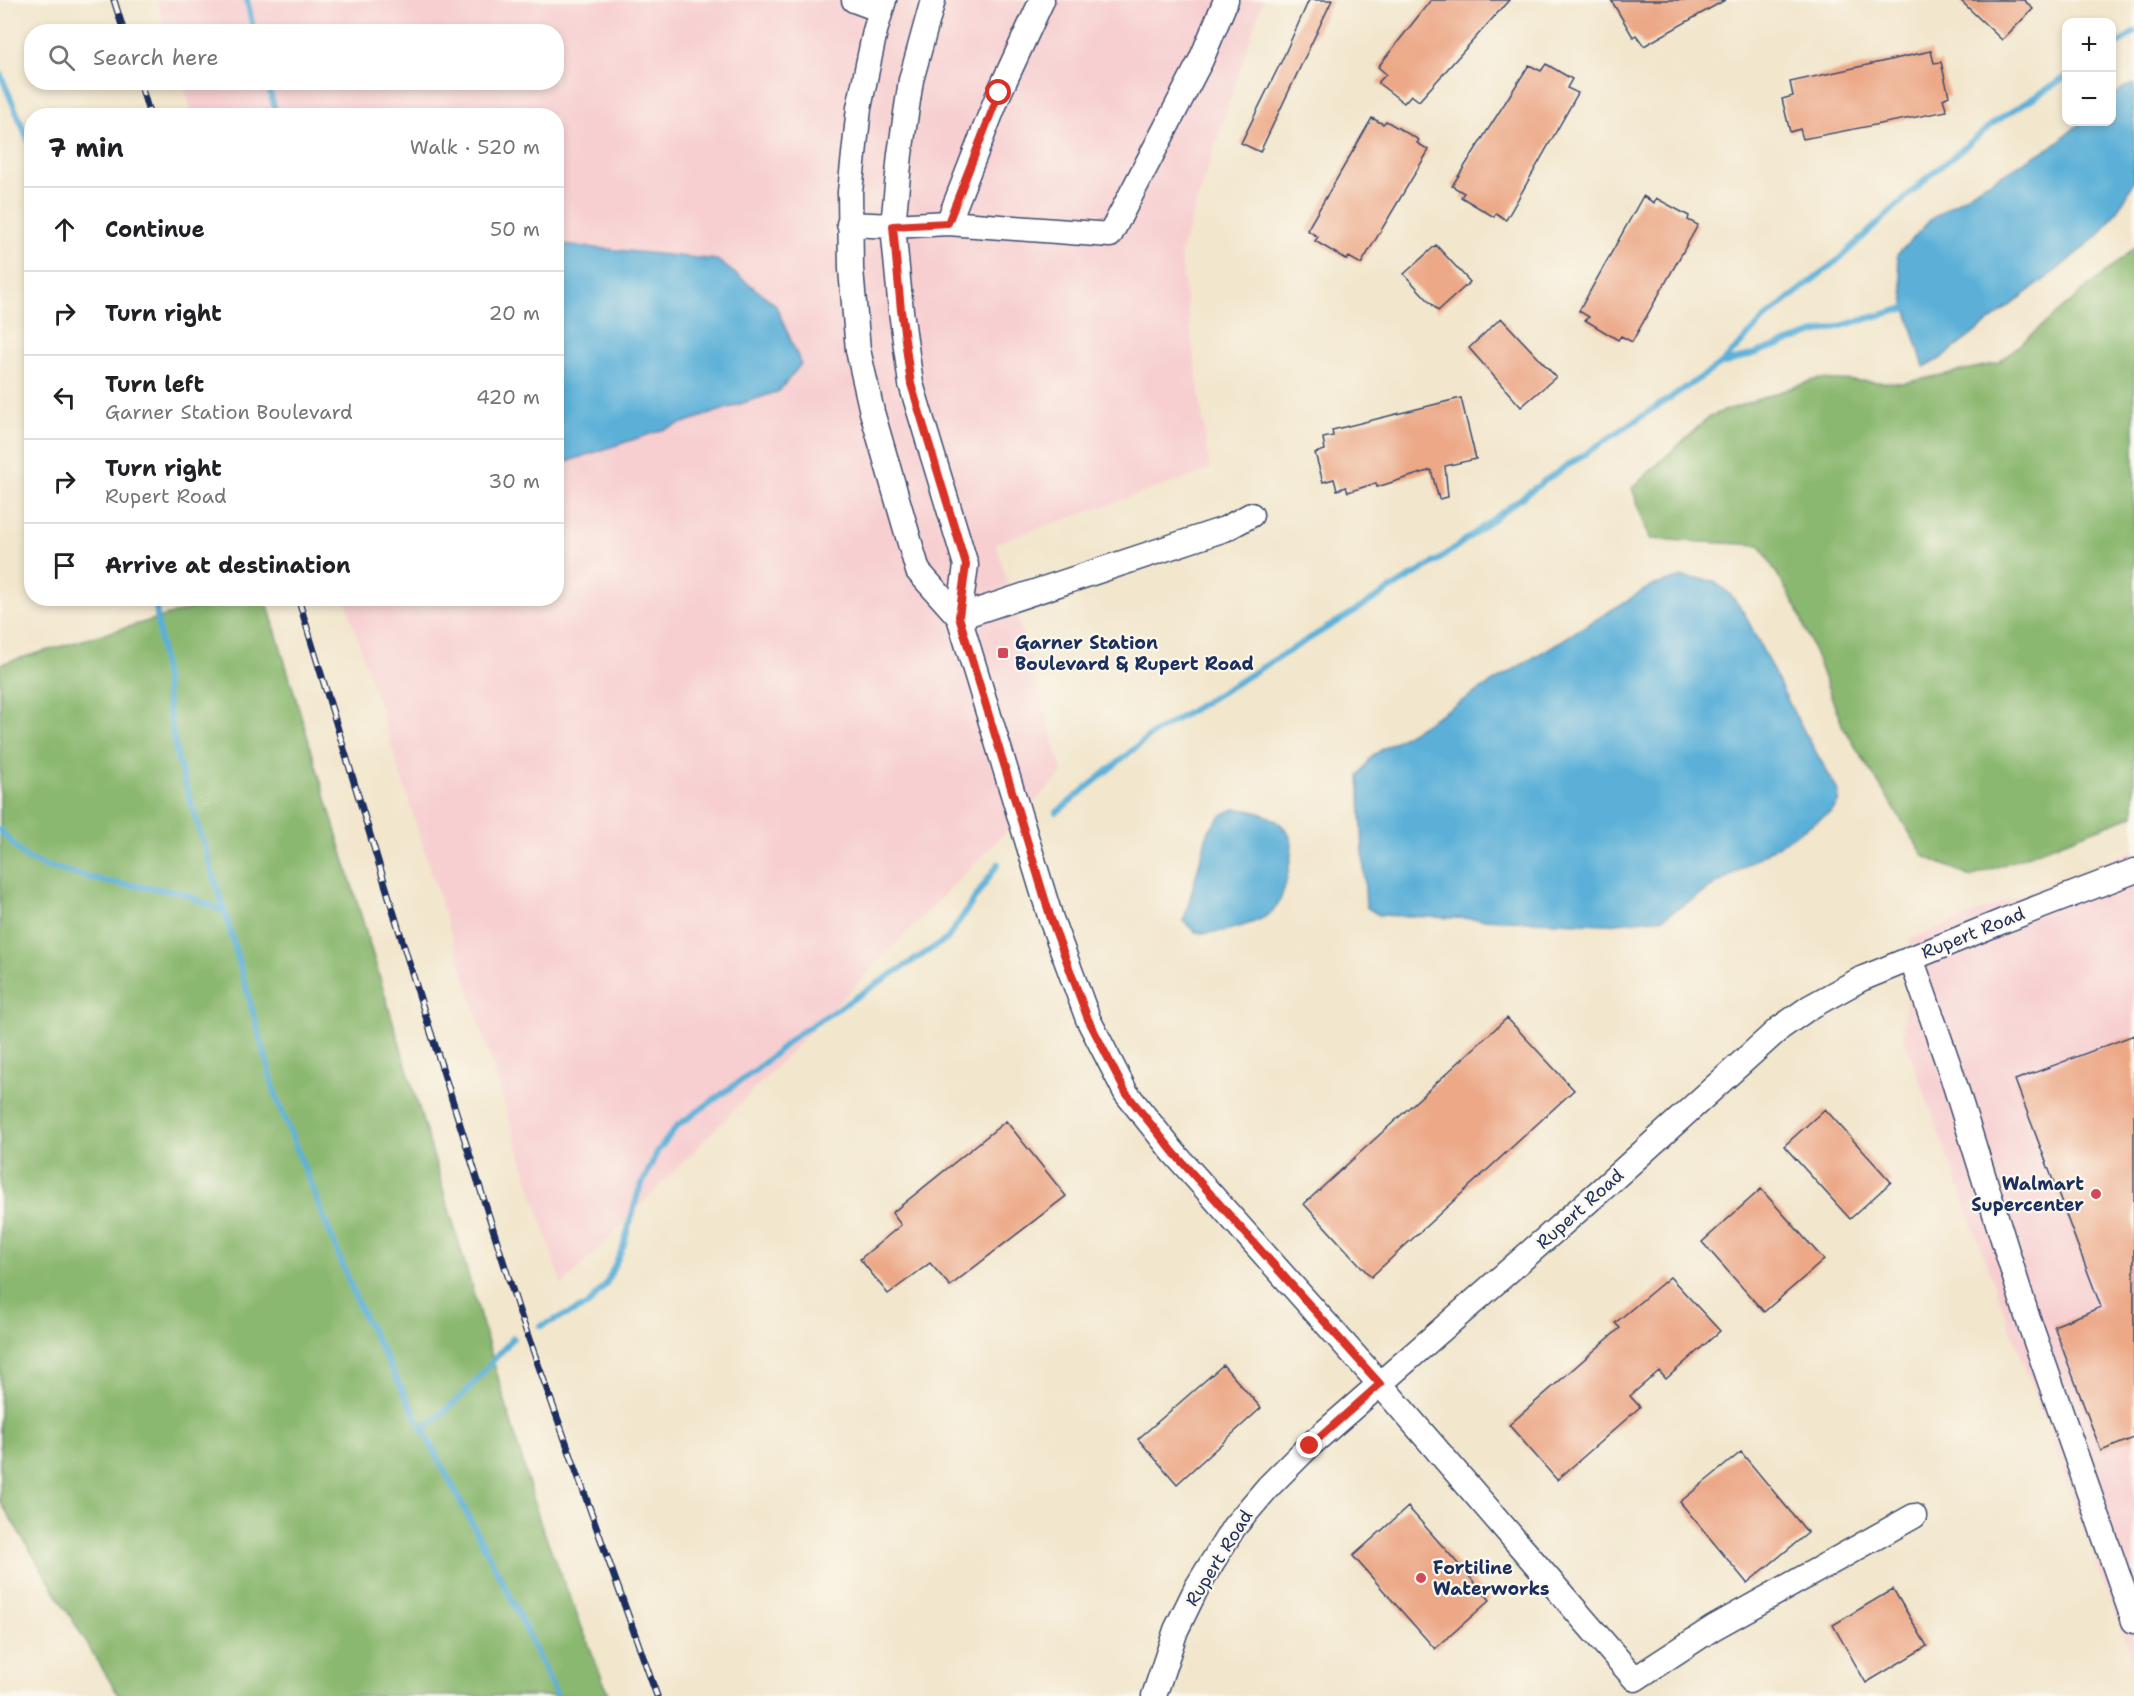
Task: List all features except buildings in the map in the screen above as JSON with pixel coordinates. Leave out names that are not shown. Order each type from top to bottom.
[{"type":"street","points":[[854,0],[883,5],[875,31],[859,108],[850,192],[851,269],[858,350],[872,412],[918,571],[959,617]]},
{"type":"street","points":[[933,0],[911,80],[900,154],[893,226],[911,384],[966,565],[959,617],[1051,919],[1088,1019],[1126,1093],[1174,1153],[1380,1384],[1635,1679],[1713,1628],[1914,1516]]},
{"type":"street","points":[[948,223],[999,93],[1042,0]]},
{"type":"street","points":[[849,224],[893,226],[948,223],[1110,235],[1201,60],[1226,0]]},
{"type":"street","points":[[959,617],[1225,529],[1251,515]]},
{"type":"street","name":"Rupert Road","points":[[1154,1696],[1176,1630],[1197,1587],[1234,1527],[1268,1486],[1310,1446],[1600,1191],[1780,1028],[1810,1007],[1861,979],[2134,871]]},
{"type":"street","points":[[1911,958],[1950,1069],[2027,1316],[2134,1621]]},
{"type":"shaded area","points":[[157,0],[1263,0],[1180,254],[1210,470],[996,543],[1063,773],[562,1286],[347,606],[564,606],[564,108],[191,108],[185,90],[564,90],[564,24],[164,24]]},
{"type":"shaded area","points":[[2134,850],[2134,1665],[1903,1035],[1910,939]]},
{"type":"green space","points":[[2134,248],[2134,815],[1971,877],[1924,856],[1843,727],[1797,608],[1760,545],[1650,539],[1632,488],[1710,416],[1817,379],[1904,383],[1998,363]]},
{"type":"green space","points":[[200,606],[268,606],[442,1185],[540,1522],[609,1696],[119,1696],[0,1501],[0,664]]},
{"type":"water","points":[[2134,84],[2134,181],[2125,199],[2101,233],[2057,270],[1940,359],[1924,367],[1906,308],[1897,255],[1930,220],[1975,190],[2051,147],[2077,126],[2116,126],[2116,94],[2123,88]]},
{"type":"water","points":[[564,245],[717,260],[775,304],[801,364],[779,391],[564,463]]},
{"type":"water","points":[[1683,577],[1713,581],[1730,594],[1743,611],[1794,713],[1839,793],[1838,803],[1831,812],[1663,918],[1607,924],[1379,915],[1366,907],[1359,775],[1373,755],[1651,586]]},
{"type":"water","points":[[1234,809],[1268,816],[1287,832],[1292,848],[1284,887],[1278,903],[1267,916],[1223,931],[1201,933],[1194,931],[1184,921],[1208,831],[1223,814]]},
{"type":"waterway","points":[[247,0],[252,24]]},
{"type":"waterway","points":[[2116,46],[2134,32]]},
{"type":"waterway","points":[[0,73],[24,130]]},
{"type":"waterway","points":[[1057,812],[1151,735],[1440,559],[1544,481],[1721,364],[1766,317],[1839,259],[1928,177],[1995,122],[2062,80]]},
{"type":"waterway","points":[[269,90],[275,108]]},
{"type":"waterway","points":[[1723,364],[1815,333],[1906,308]]},
{"type":"waterway","points":[[156,606],[168,707],[178,761],[225,912],[277,1099],[360,1309],[510,1596],[557,1696]]},
{"type":"waterway","points":[[0,830],[25,857],[45,866],[108,882],[180,892],[225,912]]},
{"type":"waterway","points":[[541,1326],[588,1305],[606,1284],[623,1247],[638,1193],[657,1152],[677,1126],[757,1069],[795,1036],[947,939],[998,864]]},
{"type":"waterway","points":[[423,1430],[465,1393],[513,1338]]},
{"type":"railway","points":[[114,0],[122,24]]},
{"type":"railway","points":[[142,90],[148,108]]},
{"type":"railway","points":[[300,606],[413,976],[519,1311],[657,1696]]},
{"type":"place","name":"Garner Station Boulevard & Rupert Road","points":[[1003,653]]},
{"type":"place","name":"Walmart Supercenter","points":[[2096,1194]]},
{"type":"place","name":"Fortiline Waterworks","points":[[1421,1578]]},
{"type":"route","points":[[999,93],[948,223],[893,226],[911,384],[966,565],[959,617],[1051,919],[1088,1019],[1126,1093],[1174,1153],[1380,1384],[1310,1446]]}]
